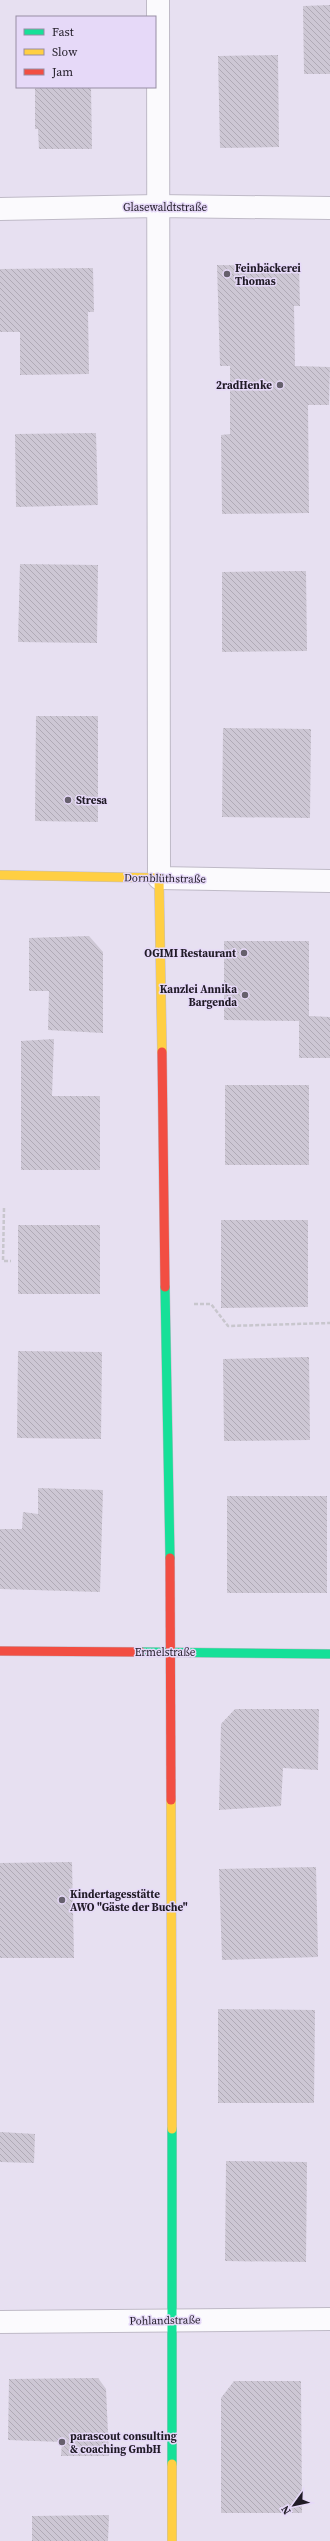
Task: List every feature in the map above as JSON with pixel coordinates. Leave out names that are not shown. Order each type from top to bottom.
[{"type":"street","points":[[158,0],[157,206],[159,878],[171,1652],[172,2541]]},
{"type":"street","name":"Glasewaldtstraße","points":[[0,209],[157,206],[330,208]]},
{"type":"street","name":"Dornblüthstraße","points":[[0,875],[330,881]]},
{"type":"street","name":"Ermelstraße","points":[[0,1651],[330,1654]]},
{"type":"street","name":"Pohlandstraße","points":[[0,2322],[172,2319],[330,2319]]},
{"type":"path","points":[[4,1208],[2,1221],[3,1261],[11,1261]]},
{"type":"path","points":[[203,1304],[211,1304],[228,1326],[330,1323]]},
{"type":"building","points":[[330,5],[330,74],[304,74],[303,6]]},
{"type":"building","points":[[278,55],[279,147],[220,148],[218,56]]},
{"type":"building","points":[[35,88],[91,88],[92,149],[39,149],[38,129],[35,129]]},
{"type":"building","points":[[217,265],[299,266],[300,306],[294,306],[295,366],[330,367],[329,405],[308,405],[309,513],[222,514],[221,435],[230,434],[230,366],[220,366]]},
{"type":"building","points":[[93,268],[94,312],[88,312],[89,374],[20,375],[20,332],[0,332],[0,269]]},
{"type":"building","points":[[96,433],[98,505],[16,507],[15,434]]},
{"type":"building","points":[[20,564],[98,565],[97,643],[18,642]]},
{"type":"building","points":[[306,571],[307,651],[222,652],[222,572]]},
{"type":"building","points":[[36,716],[98,716],[98,822],[35,821]]},
{"type":"building","points":[[223,728],[311,729],[310,818],[222,817]]},
{"type":"building","points":[[89,936],[103,952],[103,1033],[48,1030],[49,991],[29,991],[29,938]]},
{"type":"building","points":[[224,941],[309,941],[309,1016],[330,1017],[330,1058],[299,1058],[299,1021],[224,1020]]},
{"type":"building","points":[[54,1039],[52,1096],[100,1096],[100,1170],[21,1170],[21,1041]]},
{"type":"building","points":[[225,1085],[309,1085],[309,1165],[225,1165]]},
{"type":"building","points":[[221,1220],[308,1220],[308,1307],[221,1308]]},
{"type":"building","points":[[18,1225],[100,1225],[100,1294],[18,1294]]},
{"type":"building","points":[[18,1351],[102,1352],[101,1439],[17,1438]]},
{"type":"building","points":[[309,1357],[310,1440],[224,1441],[223,1359]]},
{"type":"building","points":[[38,1488],[103,1490],[100,1592],[0,1589],[0,1529],[22,1529],[23,1512],[38,1514]]},
{"type":"building","points":[[227,1496],[327,1496],[327,1593],[227,1593]]},
{"type":"building","points":[[235,1709],[319,1709],[318,1770],[283,1768],[281,1806],[219,1810],[221,1724]]},
{"type":"building","points":[[72,1862],[74,1958],[0,1958],[0,1863]]},
{"type":"building","points":[[316,1867],[318,1957],[222,1960],[219,1869]]},
{"type":"building","points":[[218,2009],[315,2010],[314,2103],[218,2103]]},
{"type":"building","points":[[0,2132],[35,2134],[34,2163],[0,2162]]},
{"type":"building","points":[[226,2161],[307,2162],[306,2262],[225,2261]]},
{"type":"building","points":[[98,2378],[106,2389],[109,2456],[61,2456],[62,2442],[8,2440],[9,2379]]},
{"type":"building","points":[[234,2381],[301,2381],[302,2513],[221,2513],[221,2398]]},
{"type":"building","points":[[109,2515],[108,2541],[32,2541],[32,2516]]},
{"type":"traffic: fast","points":[[165,1287],[170,1558]]},
{"type":"traffic: fast","points":[[141,1652],[330,1654]]},
{"type":"traffic: fast","points":[[172,2129],[172,2464]]},
{"type":"traffic: slow","points":[[0,875],[159,878],[162,1052]]},
{"type":"traffic: slow","points":[[171,1800],[172,2129]]},
{"type":"traffic: slow","points":[[172,2464],[172,2541]]},
{"type":"traffic: jam","points":[[162,1052],[165,1287]]},
{"type":"traffic: jam","points":[[170,1558],[171,1800]]},
{"type":"traffic: jam","points":[[0,1651],[141,1652]]},
{"type":"place","name":"Feinbäckerei Thomas","points":[[227,274]]},
{"type":"place","name":"2radHenke","points":[[280,385]]},
{"type":"place","name":"Stresa","points":[[68,800]]},
{"type":"place","name":"OGIMI Restaurant","points":[[244,953]]},
{"type":"place","name":"Kanzlei Annika Bargenda","points":[[245,995]]},
{"type":"place","name":"Kindertagesstätte AWO \"Gäste der Buche\"","points":[[62,1900]]},
{"type":"place","name":"parascout consulting & coaching GmbH","points":[[62,2442]]}]
